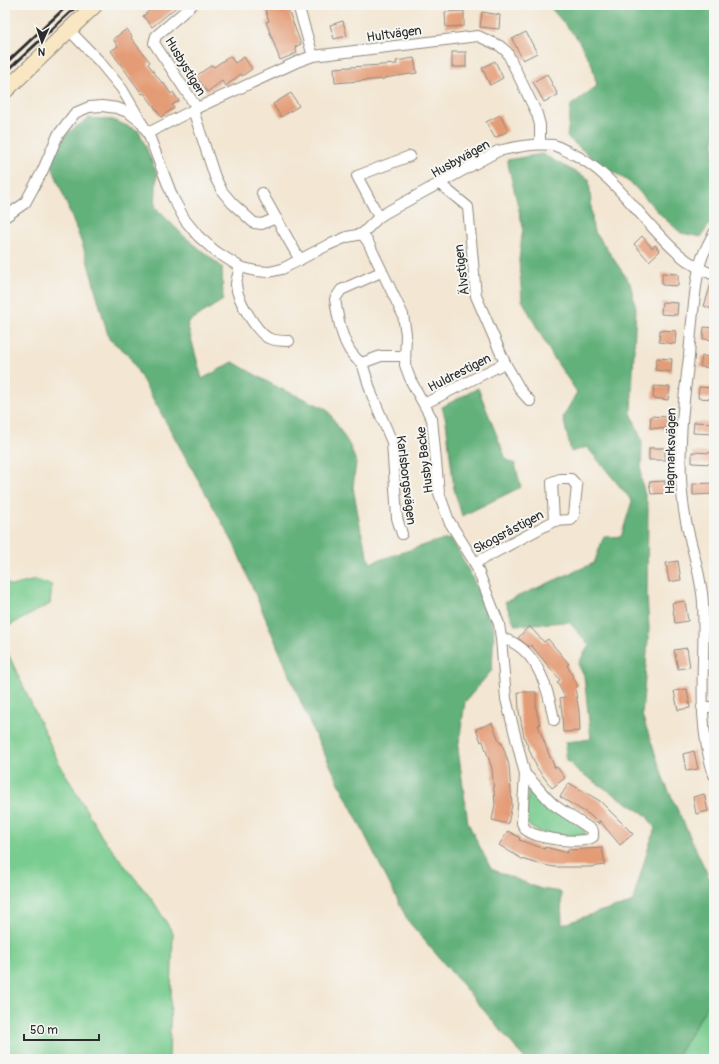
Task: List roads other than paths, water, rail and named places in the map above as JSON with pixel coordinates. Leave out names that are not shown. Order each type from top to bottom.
[{"type":"main road","points":[[5,91],[95,5]]},
{"type":"street","name":"Husbystigen","points":[[192,5],[156,36],[154,43],[195,109]]},
{"type":"street","points":[[298,5],[313,56]]},
{"type":"street","points":[[69,30],[94,56],[122,89],[141,122]]},
{"type":"street","name":"Hultvägen","points":[[148,133],[195,109],[313,56],[471,36],[484,37],[500,46],[507,52],[537,114],[540,124],[540,144]]},
{"type":"street","name":"Husbyvägen","points":[[5,217],[25,203],[42,172],[58,135],[75,113],[89,107],[102,106],[117,108],[128,112],[141,122],[148,133],[173,198],[185,220],[198,236],[215,251],[240,267],[256,271],[269,272],[282,269],[326,246],[347,237],[362,234],[379,218],[498,151],[518,146],[540,144],[554,146],[581,158],[599,169],[667,243],[681,256],[699,269],[714,276]]},
{"type":"street","points":[[195,109],[215,177],[222,191],[232,203],[254,223],[262,224],[276,218]]},
{"type":"street","points":[[379,218],[357,176],[410,156]]},
{"type":"street","name":"Älvstigen","points":[[440,184],[468,207],[476,296],[505,363],[521,391],[530,401]]},
{"type":"street","points":[[262,193],[300,260]]},
{"type":"street","name":"Hagmarksvägen","points":[[714,233],[703,255],[699,269],[682,429],[681,472],[683,502],[688,532],[701,585],[703,605],[702,707],[706,740],[714,775]]},
{"type":"street","name":"Husby Backe","points":[[362,234],[368,242],[381,272],[403,314],[406,334],[404,356],[405,365],[410,381],[432,419],[439,493],[449,521],[475,563],[499,624],[506,699],[525,774],[522,823],[526,829],[548,838],[581,841],[590,840],[594,837],[593,831],[554,805],[525,774]]},
{"type":"street","points":[[240,267],[237,279],[237,290],[251,319],[259,331],[268,338],[276,341],[289,341]]},
{"type":"street","name":"Karlsborgsvägen","points":[[381,272],[340,290],[335,299],[340,328],[351,353],[362,363],[372,395],[392,442],[397,518],[402,534]]},
{"type":"street","points":[[362,363],[381,356],[404,356]]},
{"type":"street","name":"Huldrestigen","points":[[424,404],[505,363]]},
{"type":"street","name":"Skogsråstigen","points":[[475,563],[554,521]]},
{"type":"street","points":[[501,638],[515,643],[534,663],[543,679],[550,698],[554,720]]},
{"type":"street","points":[[702,707],[714,707]]},
{"type":"railway","points":[[5,64],[68,5]]},
{"type":"railway","points":[[5,73],[78,5]]}]
